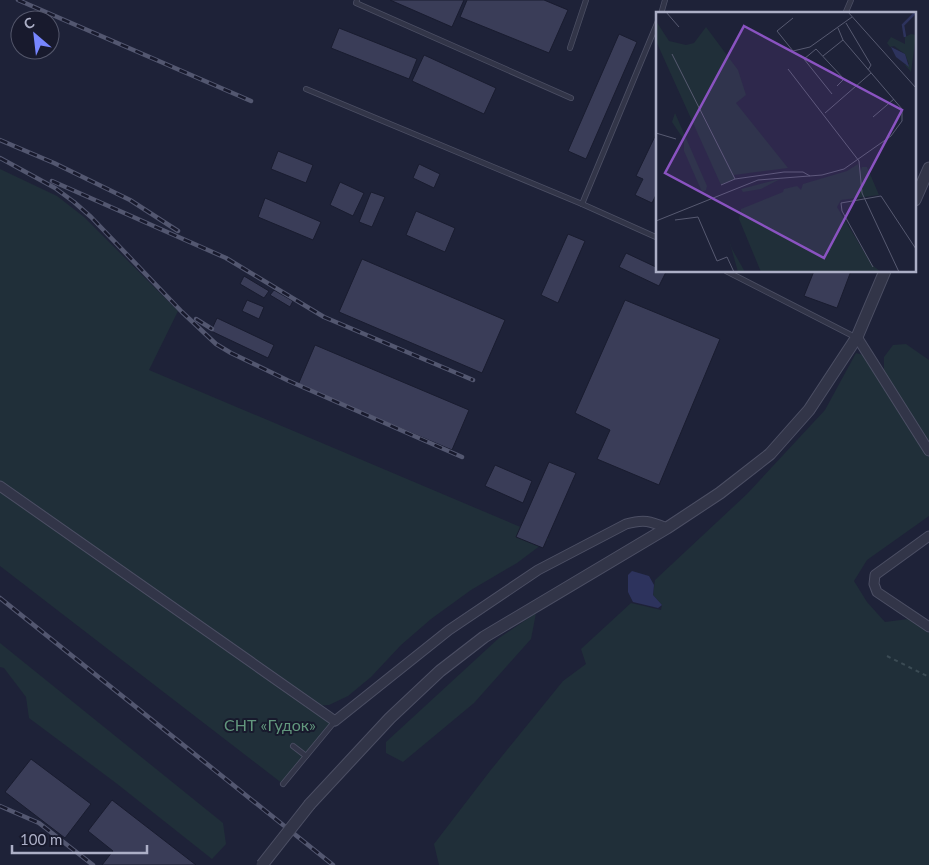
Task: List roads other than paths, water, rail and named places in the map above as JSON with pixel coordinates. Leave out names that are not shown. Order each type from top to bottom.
[{"type":"street","points":[[916,198],[929,168]]},
{"type":"street","points":[[262,865],[310,804],[390,718],[440,671],[484,637],[667,528],[720,493],[770,454],[809,410],[857,337],[885,272]]},
{"type":"street","points":[[857,337],[929,451]]},
{"type":"street","points":[[0,486],[335,721],[449,630],[538,570],[626,524],[649,521],[667,528]]},
{"type":"street","points":[[929,536],[876,575],[874,584],[877,592],[929,627]]},
{"type":"lane","points":[[357,0],[356,3],[571,98]]},
{"type":"lane","points":[[570,48],[586,0]]},
{"type":"lane","points":[[847,12],[851,0]]},
{"type":"lane","points":[[582,204],[656,26]]},
{"type":"lane","points":[[306,89],[582,204],[656,237]]},
{"type":"lane","points":[[728,272],[857,337]]},
{"type":"lane","points":[[283,784],[335,721]]},
{"type":"lane","points":[[293,746],[306,756]]},
{"type":"water","points":[[632,571],[649,576],[654,585],[653,595],[662,605],[658,608],[633,602],[628,592],[628,575]]},
{"type":"railway","points":[[18,0],[251,101]]},
{"type":"railway","points":[[0,140],[54,163],[130,200],[178,231]]},
{"type":"railway","points":[[0,158],[55,188],[74,202],[216,344],[289,381],[462,457]]},
{"type":"railway","points":[[52,181],[226,258],[324,317],[473,380]]},
{"type":"railway","points":[[196,319],[212,329]]},
{"type":"railway","points":[[0,598],[333,865]]},
{"type":"railway","points":[[0,806],[39,823],[93,865]]},
{"type":"park label","name":"СНТ «Гудок»","points":[[270,724]]}]
